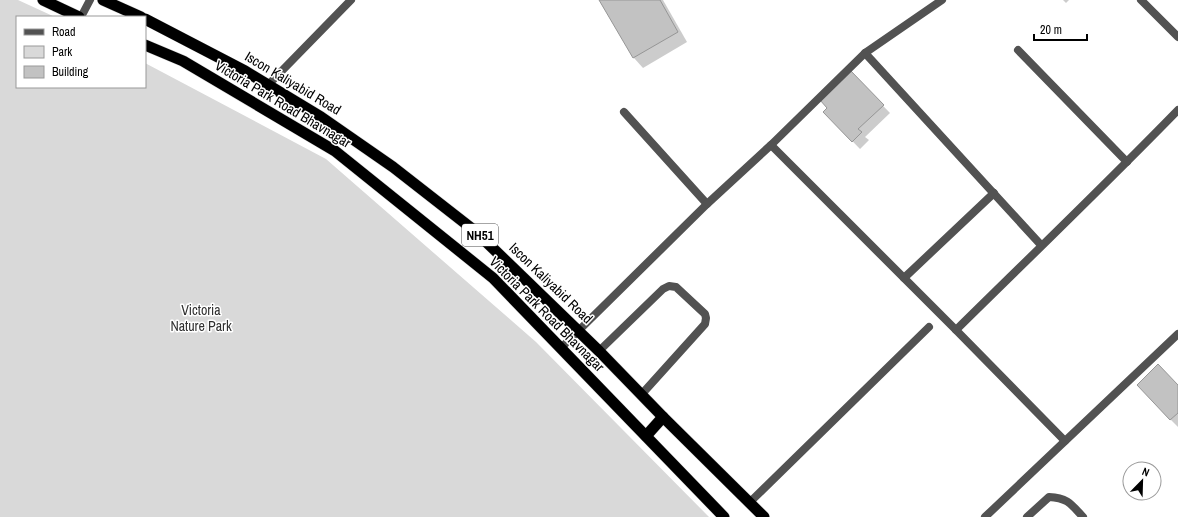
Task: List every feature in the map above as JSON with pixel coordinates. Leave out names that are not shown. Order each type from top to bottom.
[{"type":"highway","points":[[43,0],[78,16]]},
{"type":"highway","points":[[103,0],[139,16]]},
{"type":"highway","name":"Iscon Kaliyabid Road","points":[[146,20],[245,71],[321,117],[386,162],[475,231],[599,351],[764,517]]},
{"type":"highway","name":"Victoria Park Road Bhavnagar","points":[[146,45],[183,61],[335,151],[493,278],[724,517]]},
{"type":"highway","points":[[646,436],[663,417]]},
{"type":"street","points":[[81,16],[90,0]]},
{"type":"street","points":[[268,85],[351,0]]},
{"type":"street","points":[[561,348],[707,204],[865,53],[942,0]]},
{"type":"street","points":[[1141,0],[1178,37]]},
{"type":"street","points":[[1018,50],[1127,162]]},
{"type":"street","points":[[865,53],[1041,245]]},
{"type":"street","points":[[956,330],[1178,110]]},
{"type":"street","points":[[624,112],[707,204]]},
{"type":"street","points":[[770,145],[1065,441]]},
{"type":"street","points":[[904,278],[994,193]]},
{"type":"street","points":[[599,351],[663,289],[669,286],[676,286],[705,314],[705,324],[641,394]]},
{"type":"street","points":[[749,502],[929,327]]},
{"type":"street","points":[[985,517],[1178,334]]},
{"type":"street","points":[[1027,517],[1049,497],[1059,497],[1069,502],[1083,517]]},
{"type":"green space","name":"Victoria Nature Park","points":[[0,0],[18,0],[53,16],[16,16],[16,88],[146,88],[146,64],[326,159],[536,342],[709,517],[0,517]]},
{"type":"building","points":[[599,0],[660,0],[678,32],[633,58]]},
{"type":"building","points":[[850,70],[884,105],[858,129],[862,132],[852,142],[823,112],[827,108],[820,100]]},
{"type":"building","points":[[1158,364],[1178,385],[1178,413],[1170,420],[1137,385]]}]
